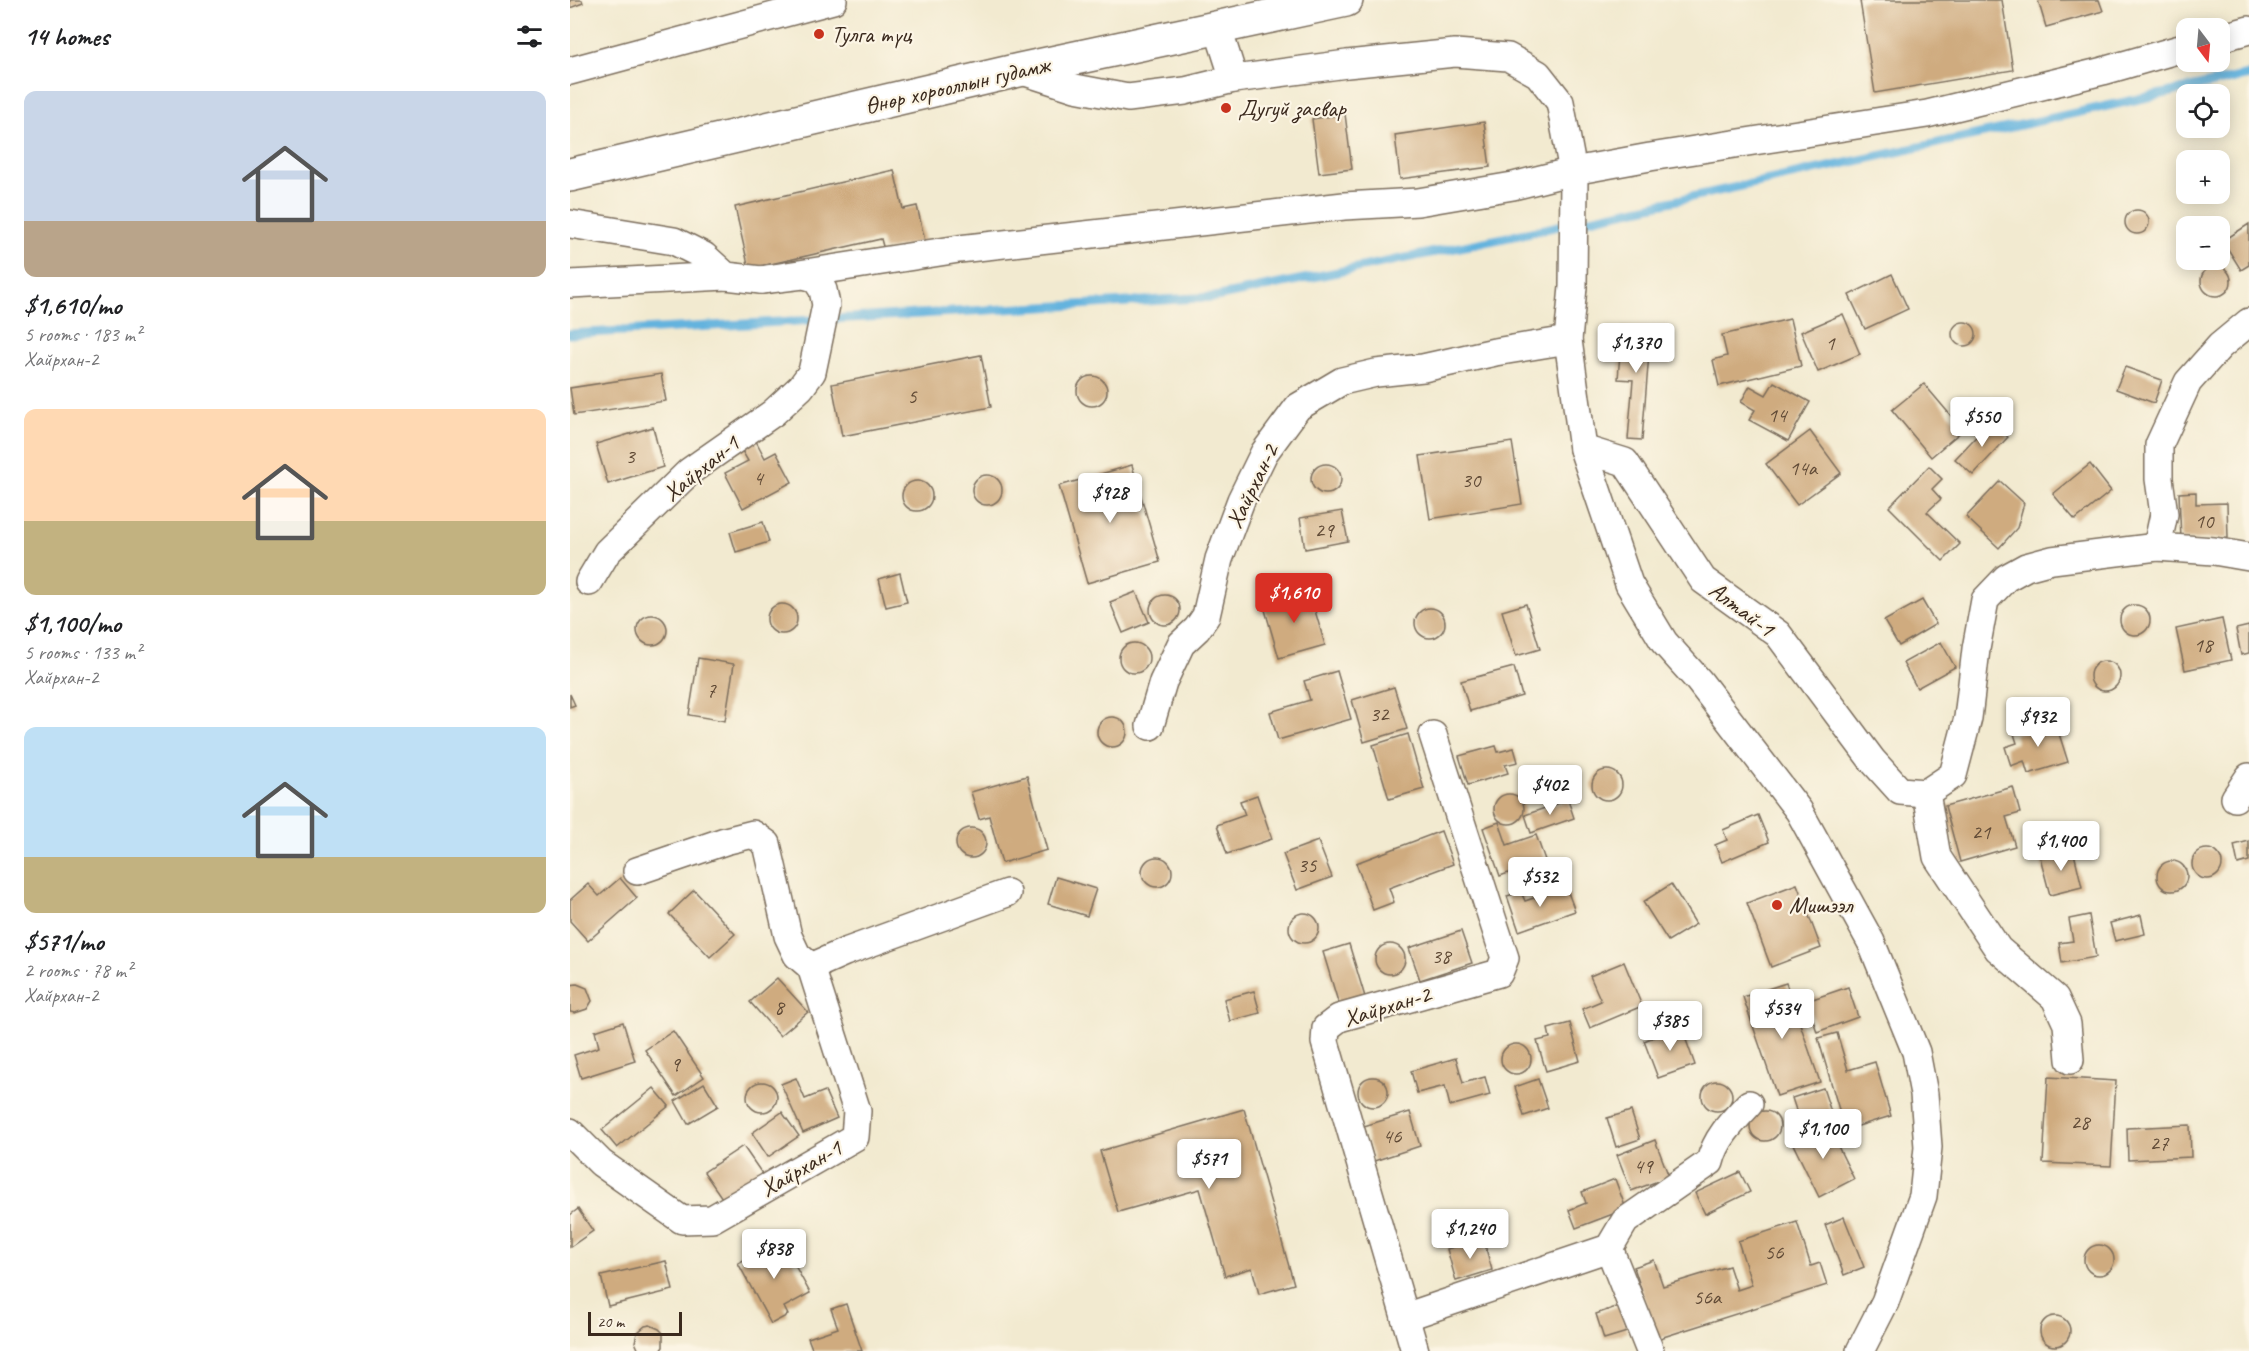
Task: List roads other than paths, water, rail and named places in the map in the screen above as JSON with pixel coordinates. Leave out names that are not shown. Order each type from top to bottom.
[{"type":"main road","name":"Өнөр хорооллын гудамж","points":[[570,175],[1019,70],[1346,0]]},
{"type":"street","points":[[570,71],[833,0]]},
{"type":"street","points":[[1218,29],[1234,79]]},
{"type":"street","points":[[2230,35],[2249,30]]},
{"type":"street","points":[[570,284],[726,276],[761,280],[959,249],[1344,206],[1418,202],[1927,114],[2103,71],[2176,50]]},
{"type":"street","points":[[1019,70],[1075,88],[1128,98],[1185,91],[1234,79],[1347,63],[1455,53],[1508,57],[1538,74],[1560,102],[1573,174],[1573,287],[1568,340],[1583,450],[1629,584],[1664,642],[1699,681],[1799,811],[1871,942],[1916,1052],[1924,1094],[1928,1147],[1923,1196],[1885,1302],[1860,1351]]},
{"type":"street","points":[[570,224],[674,242],[704,255],[726,276]]},
{"type":"street","name":"Хайрхан-1","points":[[589,582],[607,552],[690,471],[773,414],[801,387],[812,372],[826,305],[823,290],[815,278],[803,275],[761,280]]},
{"type":"street","points":[[2157,547],[2164,514],[2158,445],[2188,382],[2220,346],[2249,322]]},
{"type":"street","name":"Хайрхан-2","points":[[1150,726],[1163,682],[1181,644],[1197,629],[1206,616],[1220,559],[1241,500],[1263,453],[1298,407],[1342,381],[1376,373],[1423,368],[1495,352],[1568,340]]},
{"type":"street","name":"Алтай-1","points":[[1583,450],[1625,462],[1703,580],[1778,634],[1865,752],[1900,791],[1926,793]]},
{"type":"street","points":[[2070,1060],[2067,1024],[2055,998],[1998,949],[1937,857],[1926,793],[1953,775],[1968,718],[1976,649],[1985,600],[2006,579],[2026,567],[2052,560],[2157,547],[2214,551],[2249,557]]},
{"type":"street","name":"Хайрхан-2","points":[[1414,1351],[1325,1042],[1326,1028],[1339,1018],[1499,973],[1505,958],[1433,735]]},
{"type":"street","name":"Хайрхан-1","points":[[570,1132],[601,1163],[682,1220],[712,1219],[855,1137],[857,1110],[811,967],[797,955],[788,936],[767,844],[753,834],[725,841],[637,871]]},
{"type":"street","points":[[811,967],[845,952],[1007,893]]},
{"type":"street","points":[[1405,1317],[1609,1248],[1625,1221],[1710,1162],[1713,1150],[1724,1131],[1749,1104]]},
{"type":"street","points":[[1609,1248],[1650,1351]]},
{"type":"waterway","points":[[570,334],[1215,297],[1499,239],[2249,75]]},
{"type":"place","name":"Тулга түц","points":[[819,34]]},
{"type":"place","name":"Дугуй засвар","points":[[1226,108]]},
{"type":"place","name":"Мишээл","points":[[1777,905]]}]
